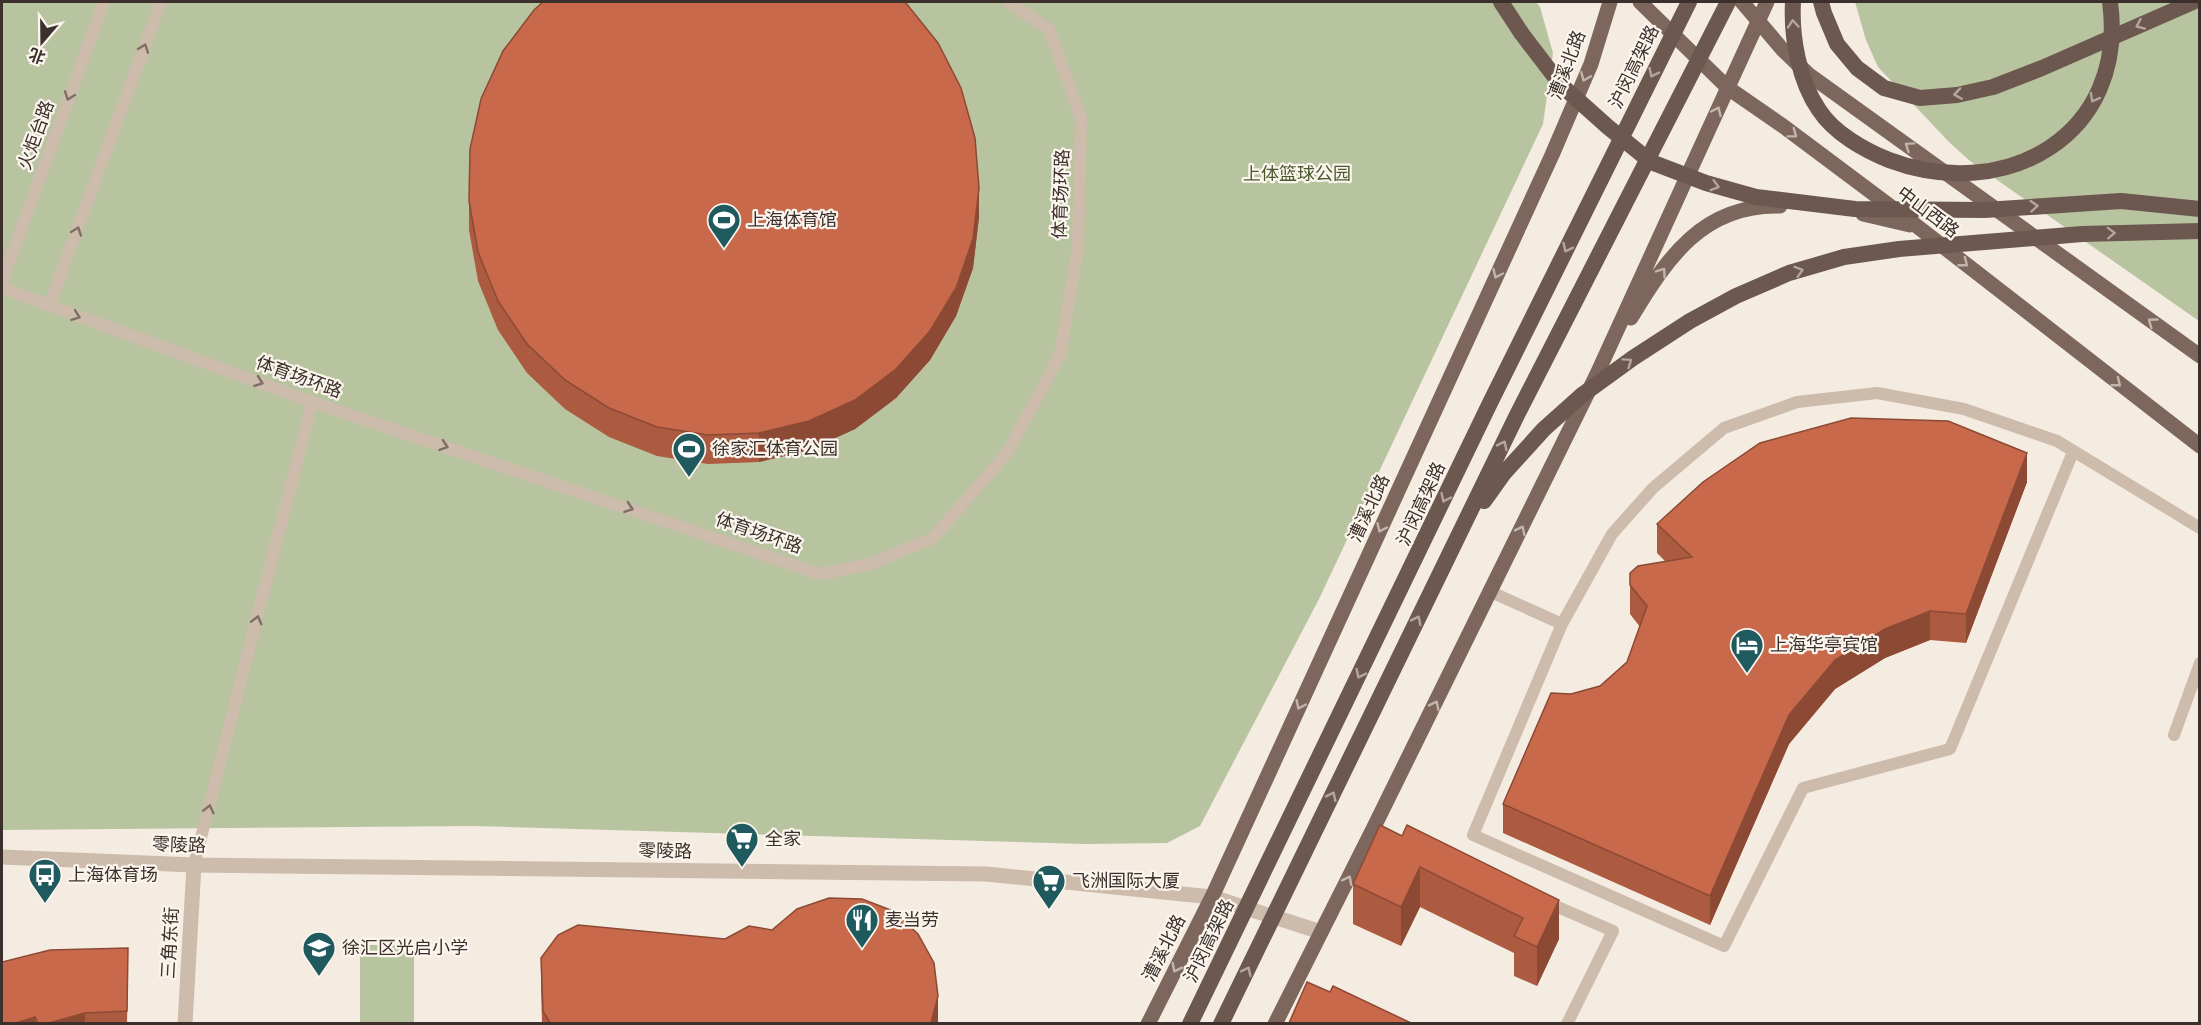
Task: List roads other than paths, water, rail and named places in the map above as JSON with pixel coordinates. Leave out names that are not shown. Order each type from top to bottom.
[{"type":"highway","points":[[1501,2],[1561,85],[1608,128],[1651,162],[1706,183],[1756,197],[1855,209],[1985,210],[2121,201],[2199,209]]},
{"type":"highway","name":"沪闵高架路","points":[[1190,1023],[1490,403],[1689,2]]},
{"type":"highway","points":[[1221,1023],[1517,415],[1728,2]]},
{"type":"highway","points":[[1793,2],[1796,46],[1806,85],[1820,111],[1844,135],[1875,155],[1912,168],[1948,173],[1993,171],[2037,157],[2070,134],[2095,100],[2108,70],[2114,26],[2110,2]]},
{"type":"highway","points":[[1821,2],[1837,44],[1857,68],[1884,88],[1920,98],[1957,95],[1993,87],[2193,2]]},
{"type":"highway","points":[[1457,538],[1504,473],[1544,429],[1582,395],[1690,321],[1736,296],[1790,273],[1844,257],[1910,248],[2082,234],[2199,231]]},
{"type":"main road","name":"漕溪北路","points":[[1148,1023],[1212,897],[1552,155],[1591,64],[1610,2]]},
{"type":"main road","name":"中山西路","points":[[1640,2],[1728,88],[1783,126],[1917,227],[2199,446]]},
{"type":"main road","points":[[1742,2],[1808,74],[2199,356]]},
{"type":"main road","points":[[1275,1023],[1321,932],[1380,829],[1491,592],[1597,374],[1767,2]]},
{"type":"main road","points":[[1597,374],[1635,310],[1671,259],[1695,234],[1719,217],[1734,211],[1764,205],[1803,206],[1880,217],[1917,227]]},
{"type":"street","name":"零陵路","points":[[2,857],[194,865],[986,874],[1212,897],[1321,932]]},
{"type":"street","name":"三角东街","points":[[185,1023],[194,865]]},
{"type":"lane","name":"火炬台路","points":[[2,282],[104,2]]},
{"type":"lane","points":[[49,306],[161,2]]},
{"type":"lane","name":"体育场环路","points":[[2,288],[312,402],[820,574],[870,564],[933,538],[1007,453],[1060,356],[1078,246],[1081,118],[1049,29],[1008,2]]},
{"type":"lane","points":[[2073,452],[1950,749],[1803,788],[1724,946],[1473,835],[1562,624],[1612,534],[1653,488],[1724,428],[1797,402],[1877,393],[1964,409],[2057,441],[2199,528]]},
{"type":"lane","points":[[194,865],[312,402]]},
{"type":"lane","points":[[1491,592],[1562,624]]},
{"type":"lane","points":[[2174,735],[2199,663]]},
{"type":"lane","points":[[1537,898],[1613,931],[1568,1023]]},
{"type":"place","name":"上海体育馆","points":[[724,249]]},
{"type":"place","name":"徐家汇体育公园","points":[[689,478]]},
{"type":"place","name":"上海华亭宾馆","points":[[1747,674]]},
{"type":"place","name":"全家","points":[[742,868]]},
{"type":"place","name":"上海体育场","points":[[45,904]]},
{"type":"place","name":"飞洲国际大厦","points":[[1049,910]]},
{"type":"place","name":"麦当劳","points":[[862,949]]},
{"type":"place","name":"徐汇区光启小学","points":[[319,977]]},
{"type":"park label","name":"上体篮球公园","points":[[1297,174]]}]
